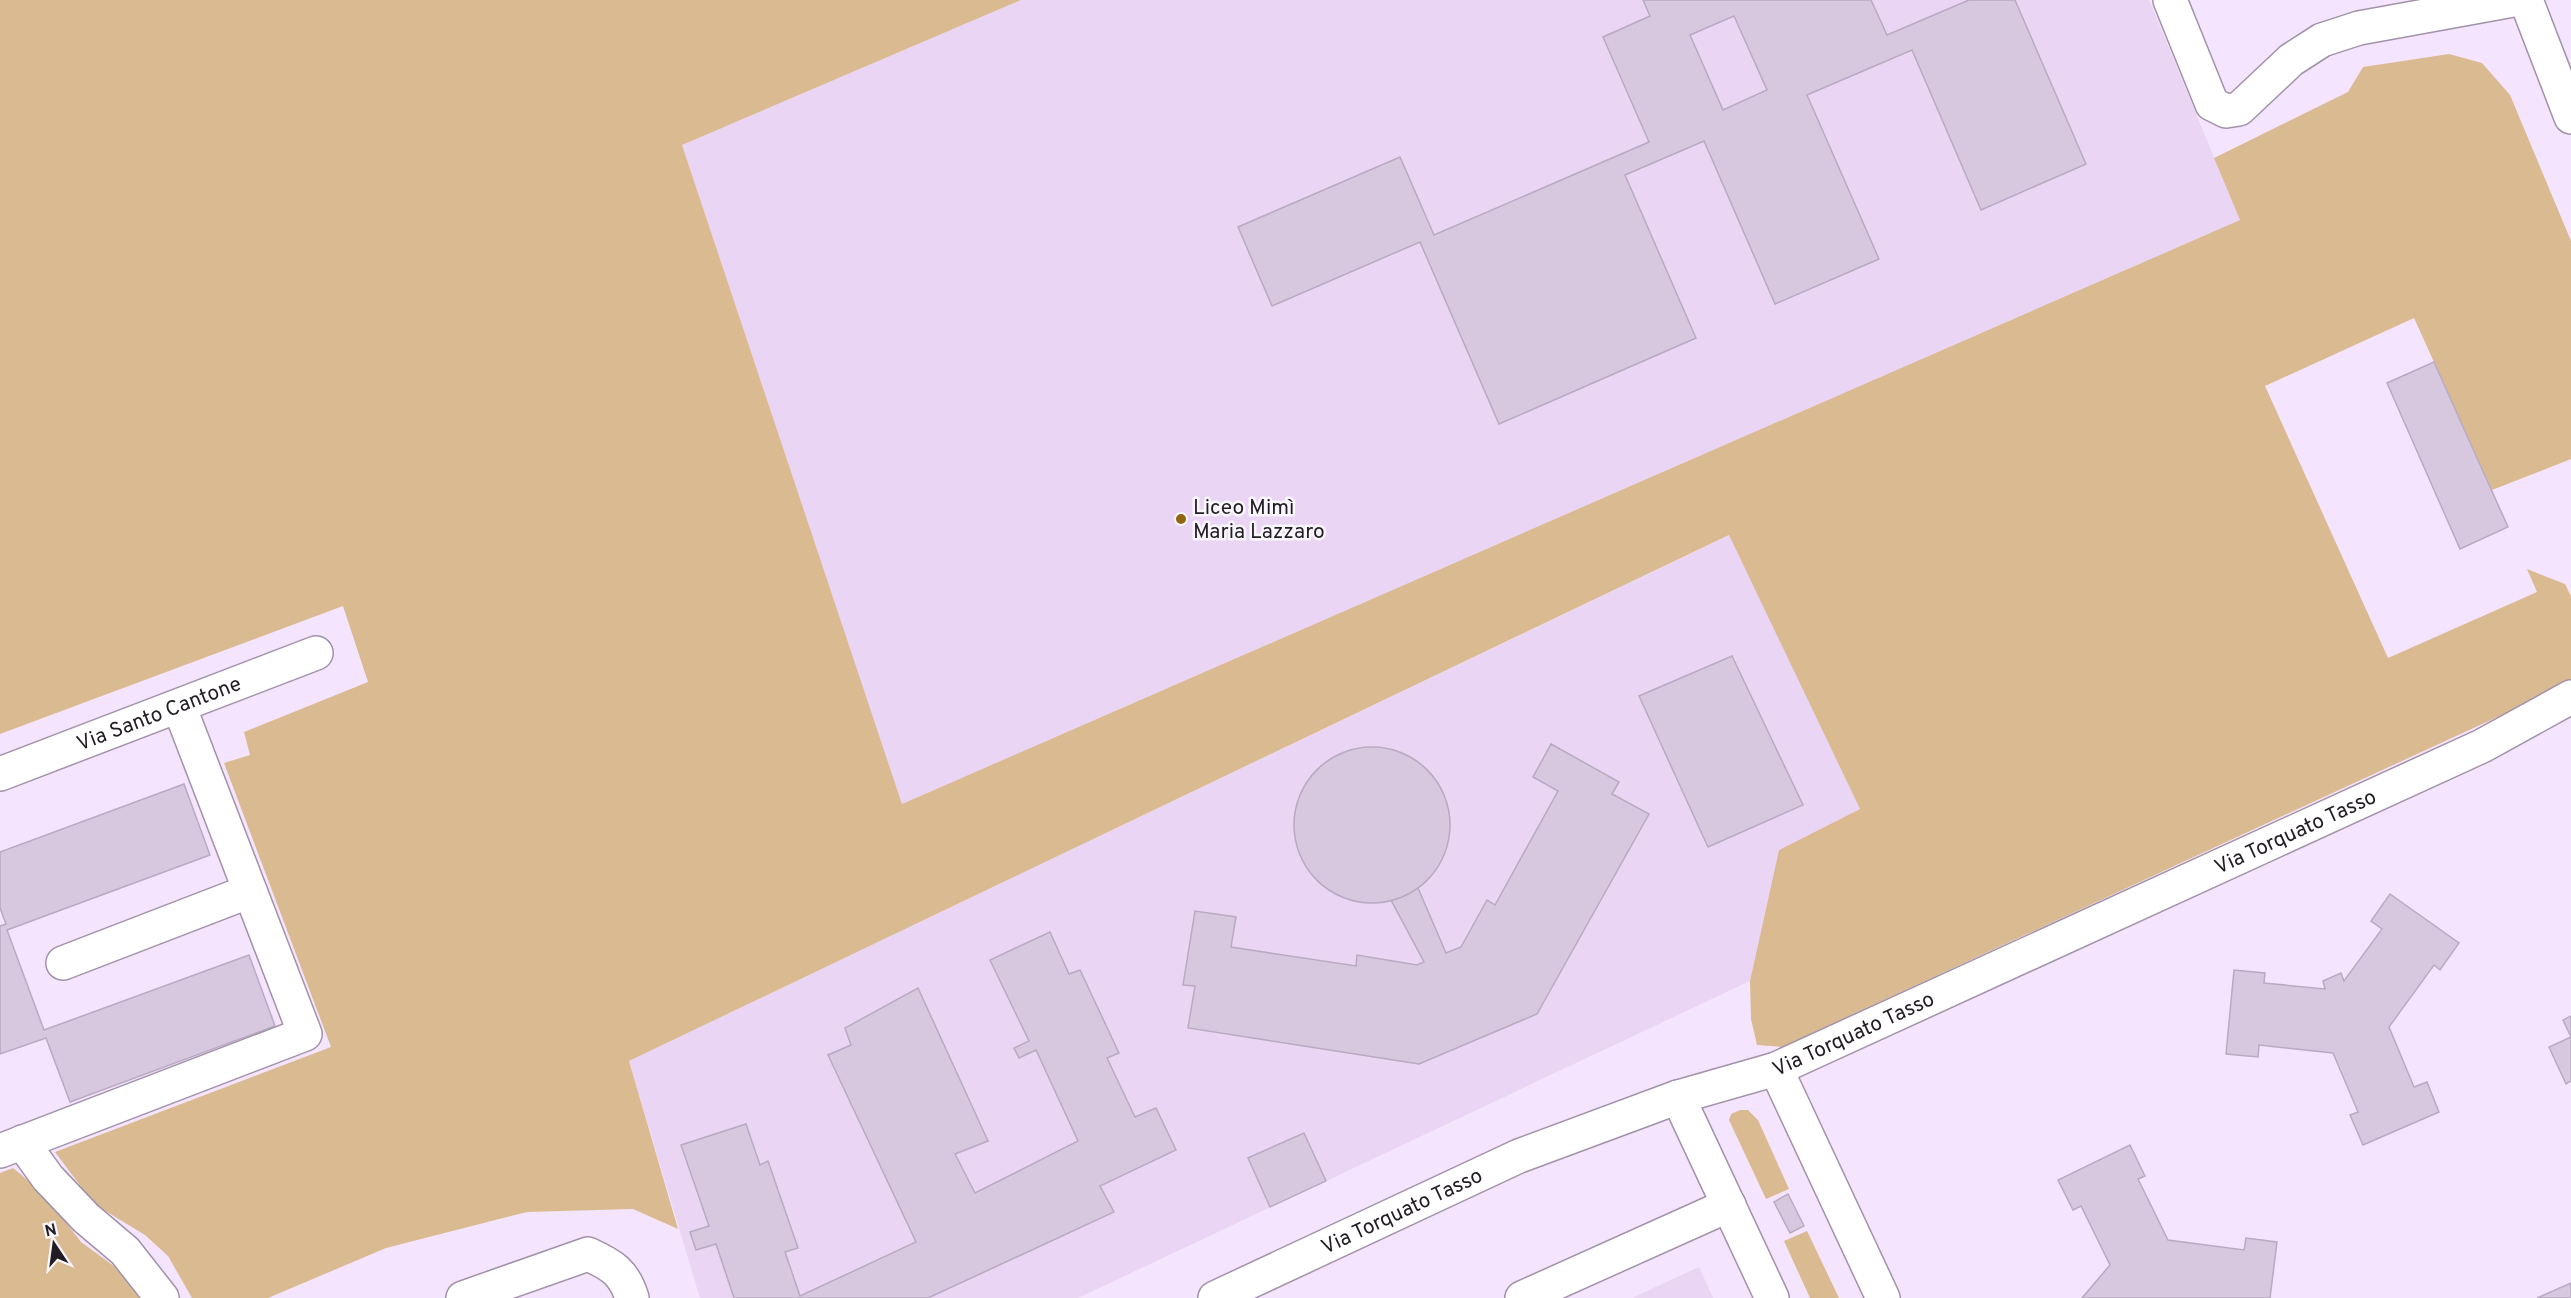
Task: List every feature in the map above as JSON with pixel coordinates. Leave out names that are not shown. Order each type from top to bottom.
[{"type":"street","points":[[2170,0],[2212,104],[2226,111],[2239,109],[2291,60],[2322,40],[2358,28],[2513,0]]},
{"type":"street","points":[[2526,0],[2571,117]]},
{"type":"street","name":"Via Santo Cantone","points":[[0,774],[316,653]]},
{"type":"street","name":"Via Torquato Tasso","points":[[1215,1298],[1519,1156],[1678,1097],[1776,1069],[2482,746],[2571,697]]},
{"type":"street","points":[[162,1298],[125,1251],[86,1218],[48,1178],[11,1146],[305,1034],[179,706]]},
{"type":"street","name":"Via Torquato Tasso","points":[[2482,746],[2571,716]]},
{"type":"street","points":[[63,963],[250,891]]},
{"type":"street","points":[[1776,1069],[1883,1298]]},
{"type":"street","points":[[1678,1097],[1772,1298]]},
{"type":"street","points":[[1522,1298],[1730,1204]]},
{"type":"street","points":[[463,1298],[588,1254],[610,1265],[627,1282],[632,1298]]},
{"type":"shaded area","points":[[0,0],[1021,0],[682,145],[902,804],[2240,220],[2214,158],[2348,92],[2363,67],[2449,54],[2482,63],[2510,95],[2571,241],[2571,459],[2492,490],[2414,318],[2265,386],[2388,658],[2537,592],[2527,569],[2565,584],[2571,596],[2571,683],[1782,1047],[1757,1045],[1751,1019],[1750,981],[1779,850],[1860,809],[1729,535],[629,1061],[678,1229],[633,1209],[527,1212],[386,1248],[268,1298],[192,1298],[168,1256],[145,1235],[94,1204],[55,1152],[331,1047],[224,763],[250,755],[244,732],[368,682],[343,606],[0,734]]},
{"type":"shaded area","name":"Liceo Mimì Maria Lazzaro","points":[[1021,0],[2149,0],[2240,220],[902,804],[682,145]]},
{"type":"shaded area","points":[[1730,535],[1860,809],[1779,850],[1750,981],[1078,1298],[700,1298],[629,1061]]},
{"type":"shaded area","points":[[1740,1110],[1748,1110],[1758,1120],[1789,1189],[1766,1199],[1729,1120],[1731,1114]]},
{"type":"shaded area","points":[[13,1168],[42,1192],[81,1242],[122,1272],[141,1298],[0,1298],[0,1173]]},
{"type":"shaded area","points":[[1807,1231],[1839,1298],[1810,1298],[1784,1241]]},
{"type":"shaded area","points":[[1699,1267],[1713,1298],[1632,1298]]},
{"type":"building","points":[[1643,0],[1871,0],[1887,35],[1969,0],[2015,0],[2086,164],[1981,210],[1912,50],[1807,95],[1879,259],[1775,304],[1704,141],[1625,175],[1696,338],[1499,424],[1420,242],[1272,306],[1238,227],[1400,157],[1434,235],[1649,142],[1603,37],[1650,16]],"holes":[[[1734,16],[1767,90],[1723,110],[1690,35]]]},
{"type":"building","points":[[2434,362],[2508,527],[2460,549],[2387,383]]},
{"type":"building","points":[[1732,656],[1803,805],[1708,847],[1639,696]]},
{"type":"building","points":[[1551,744],[1619,782],[1612,794],[1649,814],[1537,1014],[1419,1064],[1188,1028],[1195,986],[1183,985],[1195,911],[1236,917],[1231,947],[1356,966],[1357,955],[1417,965],[1424,962],[1391,900],[1418,888],[1446,953],[1461,947],[1487,900],[1495,905],[1558,791],[1533,777]]},
{"type":"building","points":[[1372,747],[1387,748],[1402,753],[1427,770],[1444,795],[1449,810],[1449,840],[1444,855],[1427,880],[1402,897],[1387,902],[1372,903],[1357,902],[1342,897],[1317,880],[1300,855],[1295,840],[1294,825],[1295,810],[1300,795],[1317,770],[1342,753],[1357,748]]},
{"type":"building","points":[[184,784],[210,855],[7,930],[44,1030],[249,955],[275,1026],[70,1102],[46,1038],[0,1054],[0,926],[6,924],[0,908],[0,852]]},
{"type":"building","points":[[2390,894],[2459,943],[2440,970],[2434,965],[2389,1027],[2414,1087],[2427,1082],[2439,1112],[2363,1145],[2350,1115],[2358,1112],[2333,1053],[2259,1045],[2258,1057],[2226,1054],[2234,970],[2265,973],[2264,983],[2325,989],[2323,981],[2341,973],[2344,981],[2382,929],[2371,921]]},
{"type":"building","points":[[1050,932],[1069,974],[1080,970],[1119,1053],[1107,1058],[1135,1117],[1156,1108],[1176,1150],[1100,1186],[1114,1212],[928,1298],[734,1298],[716,1244],[696,1250],[690,1232],[709,1226],[681,1145],[746,1124],[760,1165],[768,1161],[798,1248],[785,1252],[800,1296],[916,1242],[828,1055],[851,1045],[845,1028],[918,988],[988,1141],[955,1154],[975,1193],[1078,1141],[1036,1050],[1019,1058],[1014,1048],[1029,1041],[990,960]]},
{"type":"building","points":[[2571,1016],[2571,1037],[2563,1020]]},
{"type":"building","points":[[2571,1037],[2571,1081],[2566,1084],[2549,1047]]},
{"type":"building","points":[[1304,1133],[1326,1181],[1270,1207],[1248,1158]]},
{"type":"building","points":[[2130,1145],[2145,1176],[2138,1179],[2168,1240],[2244,1250],[2246,1238],[2277,1242],[2270,1298],[2082,1298],[2110,1265],[2081,1206],[2073,1210],[2058,1180]]},
{"type":"building","points":[[1788,1194],[1804,1226],[1790,1233],[1774,1202]]},
{"type":"building","points":[[2571,1283],[2571,1298],[2537,1298]]},
{"type":"place","name":"Liceo Mimì Maria Lazzaro","points":[[1181,519]]}]
